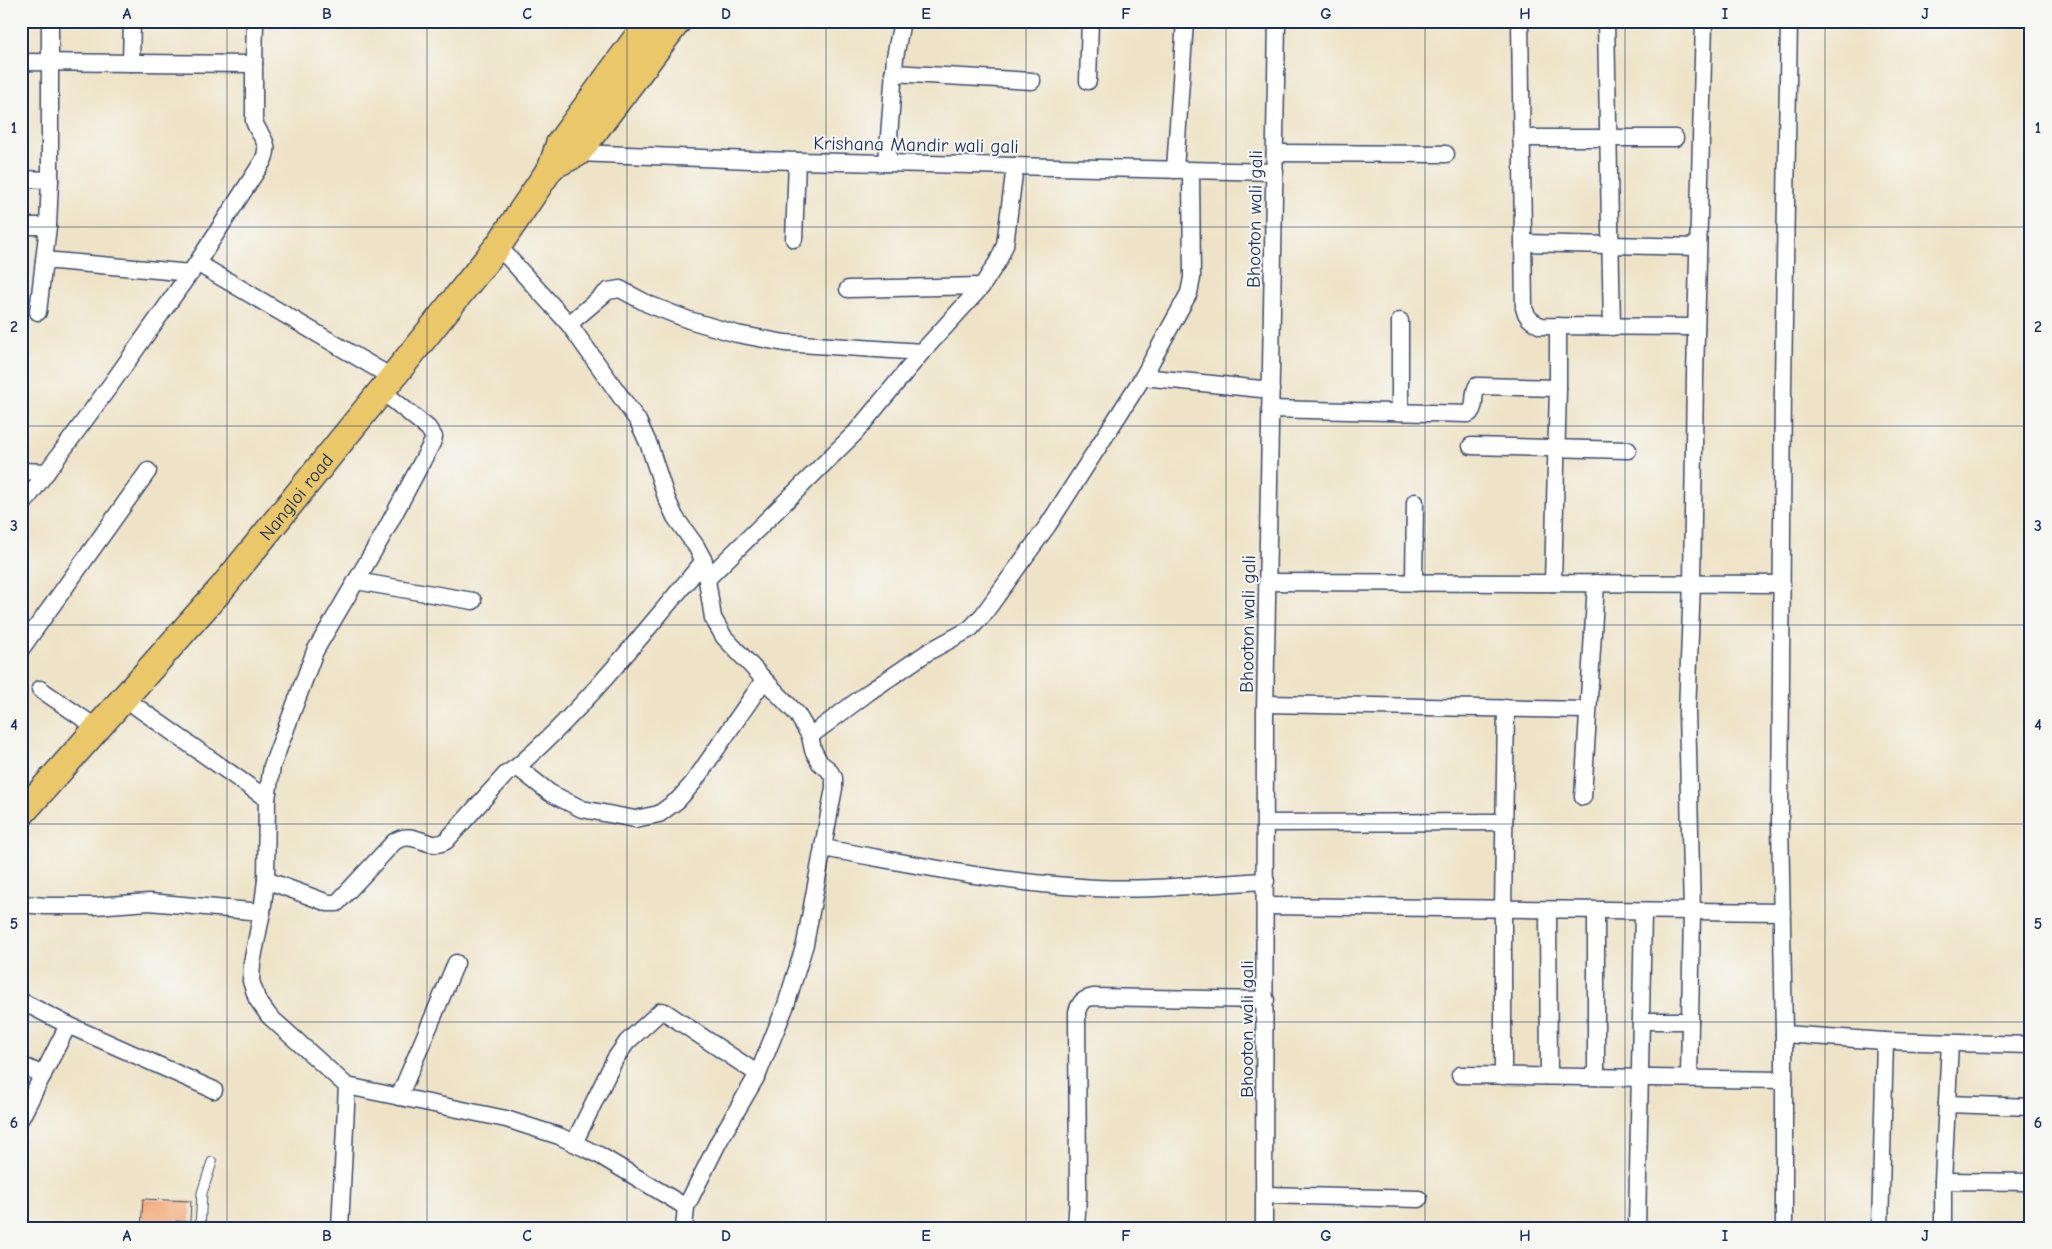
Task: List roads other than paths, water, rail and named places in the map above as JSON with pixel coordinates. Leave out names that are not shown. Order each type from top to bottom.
[{"type":"main road","points":[[563,154],[649,21]]},
{"type":"main road","points":[[563,154],[678,21]]},
{"type":"main road","name":"Nangloi road","points":[[21,814],[222,588],[498,246],[563,154]]},
{"type":"street","points":[[38,312],[48,226],[50,180],[50,21]]},
{"type":"street","points":[[131,63],[132,21]]},
{"type":"street","points":[[21,507],[194,268],[263,161],[267,152],[265,141],[257,130],[254,121],[255,21]]},
{"type":"street","points":[[887,163],[893,73],[902,21]]},
{"type":"street","points":[[1088,81],[1090,21]]},
{"type":"street","points":[[810,736],[869,692],[928,652],[970,630],[983,615],[1048,525],[1143,377],[1189,293],[1192,278],[1183,171],[1185,21]]},
{"type":"street","name":"Bhooton wali gali","points":[[1264,1228],[1266,704],[1277,21]]},
{"type":"street","points":[[1520,21],[1524,308],[1526,315],[1530,321],[1541,326],[1696,327]]},
{"type":"street","points":[[1606,21],[1612,327]]},
{"type":"street","points":[[1689,1078],[1692,912],[1687,712],[1692,584],[1704,21]]},
{"type":"street","points":[[1784,1228],[1784,1034],[1780,821],[1789,21]]},
{"type":"street","points":[[21,62],[254,64]]},
{"type":"street","points":[[893,73],[1032,81]]},
{"type":"street","points":[[1521,138],[1675,138]]},
{"type":"street","points":[[1275,153],[1446,154]]},
{"type":"street","name":"Krishana Mandir wali gali","points":[[563,154],[1275,172]]},
{"type":"street","points":[[794,239],[797,161]]},
{"type":"street","points":[[707,579],[855,433],[922,352],[991,274],[1005,245],[1016,166]]},
{"type":"street","points":[[21,179],[50,180]]},
{"type":"street","points":[[21,226],[48,226]]},
{"type":"street","points":[[1523,243],[1698,246]]},
{"type":"street","points":[[498,246],[569,324],[638,421],[649,445],[666,497],[675,517],[696,546],[704,561],[713,618],[724,637],[797,714],[810,736],[813,750],[820,763],[828,769],[834,778],[834,788],[805,944],[786,1005],[758,1074],[719,1141],[686,1207],[684,1228]]},
{"type":"street","points":[[44,260],[194,268],[387,384],[434,437],[356,581],[315,651],[272,766],[268,799],[266,880],[252,963],[252,981],[257,999],[268,1016],[347,1086],[506,1119],[559,1136],[599,1155],[686,1207]]},
{"type":"street","points":[[848,289],[982,286]]},
{"type":"street","points":[[569,324],[608,291],[620,289],[648,304],[689,320],[737,334],[785,343],[922,352]]},
{"type":"street","points":[[1400,321],[1400,412]]},
{"type":"street","points":[[1553,583],[1558,326]]},
{"type":"street","points":[[1143,377],[1271,390]]},
{"type":"street","points":[[1270,409],[1470,413],[1474,408],[1475,388],[1482,385],[1558,388]]},
{"type":"street","points":[[1471,446],[1628,450]]},
{"type":"street","points":[[21,471],[47,472]]},
{"type":"street","points":[[21,649],[148,471]]},
{"type":"street","points":[[1414,582],[1415,502]]},
{"type":"street","points":[[266,880],[333,904],[401,837],[410,837],[434,845],[440,845],[446,841],[506,774],[545,743],[587,699],[704,561]]},
{"type":"street","points":[[356,581],[473,601]]},
{"type":"street","points":[[1268,582],[1782,584]]},
{"type":"street","points":[[1583,798],[1596,583]]},
{"type":"street","points":[[517,767],[550,793],[582,809],[634,819],[659,814],[678,800],[693,783],[764,680]]},
{"type":"street","points":[[40,689],[97,728]]},
{"type":"street","points":[[124,698],[268,799]]},
{"type":"street","points":[[1266,704],[1587,710]]},
{"type":"street","points":[[1503,1076],[1506,708]]},
{"type":"street","points":[[1266,823],[1504,822]]},
{"type":"street","points":[[823,848],[1011,881],[1083,888],[1151,887],[1266,881]]},
{"type":"street","points":[[21,904],[95,906],[149,902],[262,912]]},
{"type":"street","points":[[1266,906],[1782,912]]},
{"type":"street","points":[[1548,910],[1549,1076]]},
{"type":"street","points":[[1596,911],[1596,1077]]},
{"type":"street","points":[[1637,1228],[1643,911]]},
{"type":"street","points":[[399,1097],[456,963]]},
{"type":"street","points":[[1076,1228],[1078,1196],[1077,1012],[1084,999],[1093,997],[1266,1000]]},
{"type":"street","points":[[21,1001],[68,1025],[214,1090]]},
{"type":"street","points":[[574,1143],[614,1059],[627,1042],[661,1012],[665,1012],[758,1074]]},
{"type":"street","points":[[1641,1021],[1690,1021]]},
{"type":"street","points":[[21,1118],[68,1025]]},
{"type":"street","points":[[1784,1034],[1885,1041],[2031,1045]]},
{"type":"street","points":[[1880,1228],[1885,1041]]},
{"type":"street","points":[[1943,1228],[1943,1181],[1950,1043]]},
{"type":"street","points":[[21,1065],[43,1075]]},
{"type":"street","points":[[1460,1075],[1784,1080]]},
{"type":"street","points":[[340,1228],[347,1086]]},
{"type":"street","points":[[1947,1104],[2031,1107]]},
{"type":"street","points":[[1943,1181],[2031,1182]]},
{"type":"street","points":[[1264,1195],[1419,1199]]},
{"type":"lane","points":[[200,1228],[202,1193],[212,1162]]}]
